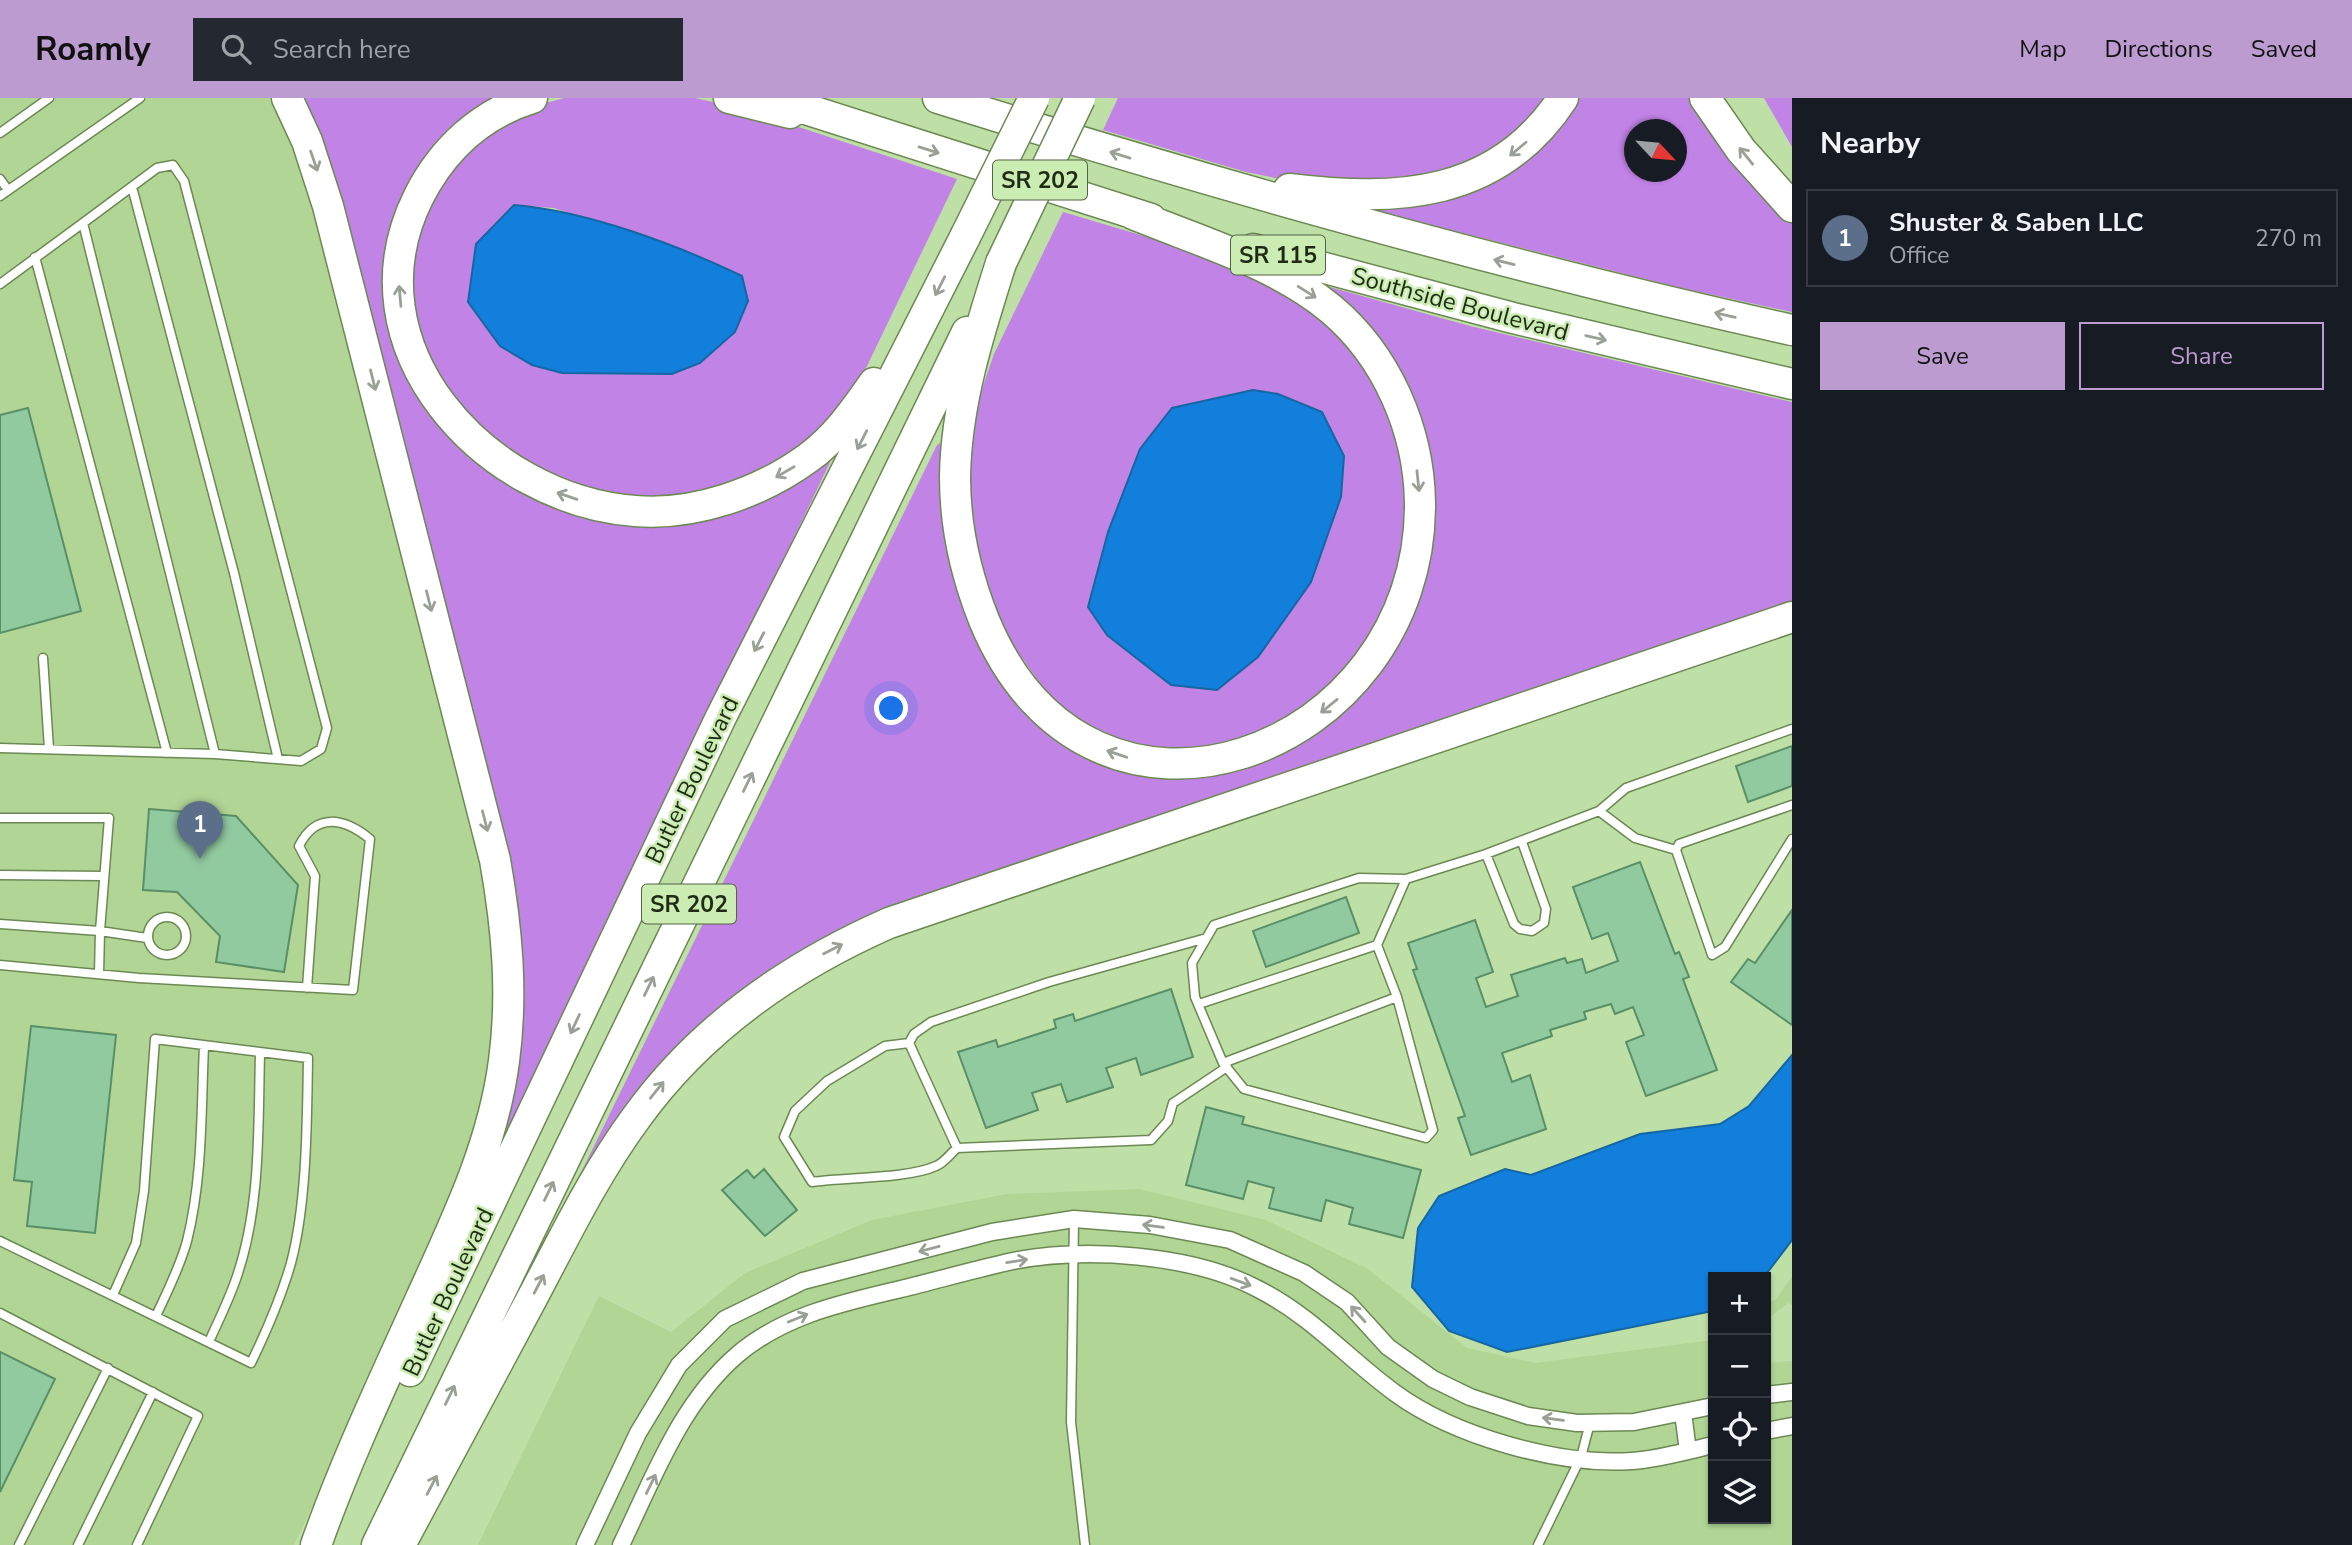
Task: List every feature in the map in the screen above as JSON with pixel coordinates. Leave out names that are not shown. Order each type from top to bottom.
[{"type":"highway","points":[[287,98],[307,141],[328,206],[481,802],[498,879],[509,966],[503,1063],[478,1167],[450,1239],[365,1420],[316,1545]]},
{"type":"highway","points":[[532,98],[482,121],[438,164],[426,182],[409,220],[399,277],[408,342],[429,386],[459,426],[514,472],[560,494],[636,512],[686,508],[736,496],[784,474],[823,445],[915,335]]},
{"type":"highway","points":[[729,98],[887,137]]},
{"type":"highway","name":"Southside Boulevard","points":[[771,98],[1133,214],[1513,318],[1792,384]]},
{"type":"highway","name":"SR 115","points":[[938,98],[1153,165],[1472,254],[1792,330]]},
{"type":"highway","name":"Butler Boulevard","points":[[327,1545],[715,730],[1034,98]]},
{"type":"highway","name":"Butler Boulevard","points":[[377,1545],[1080,98]]},
{"type":"highway","points":[[1153,165],[1320,193],[1409,193],[1461,182],[1507,158],[1540,129],[1563,98]]},
{"type":"highway","points":[[1705,98],[1741,150],[1792,207]]},
{"type":"highway","points":[[1001,263],[965,393],[955,481],[966,566],[992,639],[1012,673],[1040,707],[1059,724],[1103,749],[1148,762],[1172,765],[1221,760],[1248,751],[1295,729],[1340,696],[1374,658],[1387,636],[1408,587],[1419,538],[1420,489],[1413,442],[1397,398],[1376,360],[1328,307],[1263,268],[1133,214]]},
{"type":"highway","points":[[400,1545],[594,1182],[636,1118],[675,1070],[708,1038],[798,968],[888,923],[1792,617]]},
{"type":"street","points":[[585,1545],[638,1433],[679,1365],[725,1320],[803,1281],[992,1232],[1074,1219],[1150,1225],[1230,1240],[1304,1273],[1347,1302],[1388,1347],[1433,1379],[1470,1397],[1528,1416],[1590,1423],[1646,1421],[1708,1407]]},
{"type":"street","points":[[621,1545],[678,1429],[706,1386],[737,1355],[776,1327],[820,1309],[1016,1261],[1075,1255],[1140,1258],[1195,1265],[1257,1288],[1324,1330],[1396,1393],[1458,1430],[1507,1445],[1581,1457],[1631,1461],[1708,1446]]},
{"type":"street","points":[[1771,1394],[1792,1392]]},
{"type":"street","points":[[1684,1413],[1688,1451]]},
{"type":"street","points":[[1771,1430],[1792,1426]]},
{"type":"lane","points":[[0,133],[49,98]]},
{"type":"lane","points":[[0,196],[140,98]]},
{"type":"lane","points":[[0,284],[158,168],[173,165],[184,181],[327,728],[321,749],[301,761],[215,754],[0,748]]},
{"type":"lane","points":[[0,179],[8,190]]},
{"type":"lane","points":[[132,187],[234,573],[278,759]]},
{"type":"lane","points":[[83,223],[215,754]]},
{"type":"lane","points":[[35,257],[166,753]]},
{"type":"lane","points":[[43,658],[49,750]]},
{"type":"lane","points":[[1406,879],[1377,945],[1396,997],[1433,1130],[1426,1138],[1244,1089],[1225,1065],[1195,998],[1192,963],[1203,939],[1214,925],[1359,878],[1406,879],[1522,842],[1599,811],[1626,788],[1792,729]]},
{"type":"lane","points":[[1792,805],[1679,844],[1676,850],[1712,955],[1725,947],[1792,839]]},
{"type":"lane","points":[[1599,811],[1635,838],[1676,850]]},
{"type":"lane","points":[[0,818],[109,818],[99,974]]},
{"type":"lane","points":[[0,965],[99,974],[307,988],[353,990],[370,839],[353,825],[326,821],[306,831],[299,846],[316,876],[307,988]]},
{"type":"lane","points":[[1486,854],[1514,925],[1532,931],[1544,923],[1546,909],[1522,842]]},
{"type":"lane","points":[[0,875],[104,876]]},
{"type":"lane","points":[[164,916],[186,925],[189,935],[179,953],[164,956],[154,950],[147,938],[152,922],[164,916]]},
{"type":"lane","points":[[0,925],[100,931],[147,938]]},
{"type":"lane","points":[[909,1043],[914,1034],[931,1022],[1049,982],[1203,939]]},
{"type":"lane","points":[[1199,1004],[1377,945]]},
{"type":"lane","points":[[909,1043],[885,1046],[827,1081],[794,1111],[784,1137],[811,1182],[849,1176],[915,1173],[939,1165],[957,1148],[1151,1140],[1168,1121],[1173,1103],[1225,1065],[1396,997]]},
{"type":"lane","points":[[0,1241],[251,1363],[277,1308],[292,1259],[306,1134],[308,1058],[155,1039],[144,1191],[136,1243],[113,1295]]},
{"type":"lane","points":[[909,1043],[957,1148]]},
{"type":"lane","points":[[156,1316],[187,1241],[194,1205],[200,1166],[204,1046]]},
{"type":"lane","points":[[209,1342],[239,1272],[253,1199],[257,1165],[260,1054]]},
{"type":"lane","points":[[1074,1219],[1071,1422],[1085,1545]]},
{"type":"lane","points":[[0,1313],[198,1416],[137,1545]]},
{"type":"lane","points":[[19,1545],[108,1368]]},
{"type":"lane","points":[[78,1545],[153,1392]]},
{"type":"lane","points":[[1538,1545],[1581,1457],[1590,1423]]},
{"type":"shaded area","points":[[0,98],[276,98],[294,131],[484,850],[501,1027],[458,1201],[294,1545],[0,1545]]},
{"type":"shaded area","points":[[295,98],[508,98],[440,150],[390,326],[405,373],[447,436],[469,458],[532,496],[569,512],[630,523],[835,452],[509,1129],[504,1124],[517,994]]},
{"type":"shaded area","points":[[564,98],[695,98],[744,109],[957,179],[854,393],[837,418],[782,463],[706,493],[641,500],[567,486],[491,442],[435,375],[409,302],[414,234],[460,154],[513,112]],"holes":[[[514,205],[554,208],[595,222],[610,373],[562,373]]]},
{"type":"shaded area","points":[[1118,98],[1552,98],[1494,155],[1421,181],[1290,181],[1246,172],[1103,130]]},
{"type":"shaded area","points":[[1574,98],[1699,98],[1792,215],[1792,312],[1681,288],[1371,210],[1373,207],[1432,200]]},
{"type":"shaded area","points":[[1764,98],[1792,98],[1792,147]]},
{"type":"shaded area","points":[[1063,212],[1218,258],[1320,310],[1395,407],[1413,519],[1385,621],[1313,707],[1224,750],[1124,747],[1059,710],[997,623],[968,524],[971,421],[994,354]],"holes":[[[1253,390],[1322,412],[1344,457],[1341,497],[1172,408]]]},
{"type":"shaded area","points":[[1326,286],[1470,326],[1792,402],[1792,606],[789,966],[580,1189],[574,1187],[940,443],[951,514],[1041,714],[1194,770],[1372,670],[1427,473]]},
{"type":"shaded area","points":[[1139,1189],[1266,1220],[1368,1269],[1467,1348],[1535,1363],[1708,1341],[1708,1524],[1771,1524],[1771,1363],[1792,1361],[1792,1545],[478,1545],[599,1296],[671,1332],[745,1273],[872,1220],[1007,1194]]},
{"type":"shaded area","points":[[1792,1276],[1792,1305],[1788,1303],[1771,1316],[1771,1302]]},
{"type":"water","points":[[514,205],[571,214],[630,231],[688,252],[742,276],[748,301],[735,332],[700,363],[672,374],[562,373],[532,365],[500,346],[468,302],[476,244]]},
{"type":"water","points":[[1253,390],[1278,394],[1322,412],[1344,456],[1341,497],[1311,582],[1258,657],[1217,690],[1171,685],[1107,635],[1088,607],[1108,532],[1140,449],[1172,408]]},
{"type":"water","points":[[1792,1055],[1792,1240],[1768,1272],[1708,1272],[1708,1312],[1507,1352],[1449,1331],[1412,1287],[1418,1228],[1439,1196],[1505,1169],[1531,1175],[1640,1134],[1720,1124],[1749,1106]]},
{"type":"building","points":[[28,408],[81,611],[0,633],[0,415]]},
{"type":"building","points":[[1792,746],[1792,786],[1748,802],[1736,766]]},
{"type":"building","points":[[149,809],[236,816],[298,885],[284,972],[216,962],[220,936],[177,892],[143,890]]},
{"type":"building","points":[[1640,862],[1675,954],[1679,952],[1689,977],[1683,979],[1717,1070],[1646,1096],[1626,1042],[1644,1035],[1633,1007],[1615,1014],[1611,1004],[1584,1012],[1586,1019],[1550,1030],[1552,1036],[1502,1053],[1512,1082],[1530,1075],[1546,1129],[1471,1155],[1458,1118],[1465,1116],[1413,970],[1417,969],[1408,943],[1475,920],[1493,972],[1476,978],[1486,1007],[1518,996],[1511,975],[1565,958],[1567,963],[1582,959],[1586,973],[1618,961],[1608,933],[1592,939],[1573,887]]},
{"type":"building","points":[[1346,897],[1359,933],[1266,967],[1253,931]]},
{"type":"building","points":[[1792,910],[1792,1025],[1731,982],[1748,959],[1755,963]]},
{"type":"building","points":[[1171,989],[1193,1057],[1141,1075],[1136,1058],[1106,1068],[1113,1087],[1067,1102],[1061,1084],[1032,1093],[1038,1110],[986,1128],[958,1052],[996,1040],[998,1047],[1056,1028],[1054,1020],[1073,1014],[1075,1021]]},
{"type":"building","points":[[31,1026],[116,1035],[95,1233],[27,1226],[32,1182],[14,1180]]},
{"type":"building","points":[[1206,1107],[1244,1117],[1242,1124],[1421,1170],[1403,1238],[1349,1224],[1353,1208],[1326,1200],[1321,1221],[1269,1208],[1274,1188],[1248,1181],[1243,1199],[1186,1185]]},
{"type":"building","points":[[764,1169],[797,1210],[765,1236],[722,1190],[747,1170],[754,1178]]},
{"type":"building","points":[[0,1352],[55,1379],[0,1492]]},
{"type":"place","name":"Shuster & Saben LLC","points":[[200,859]]}]
